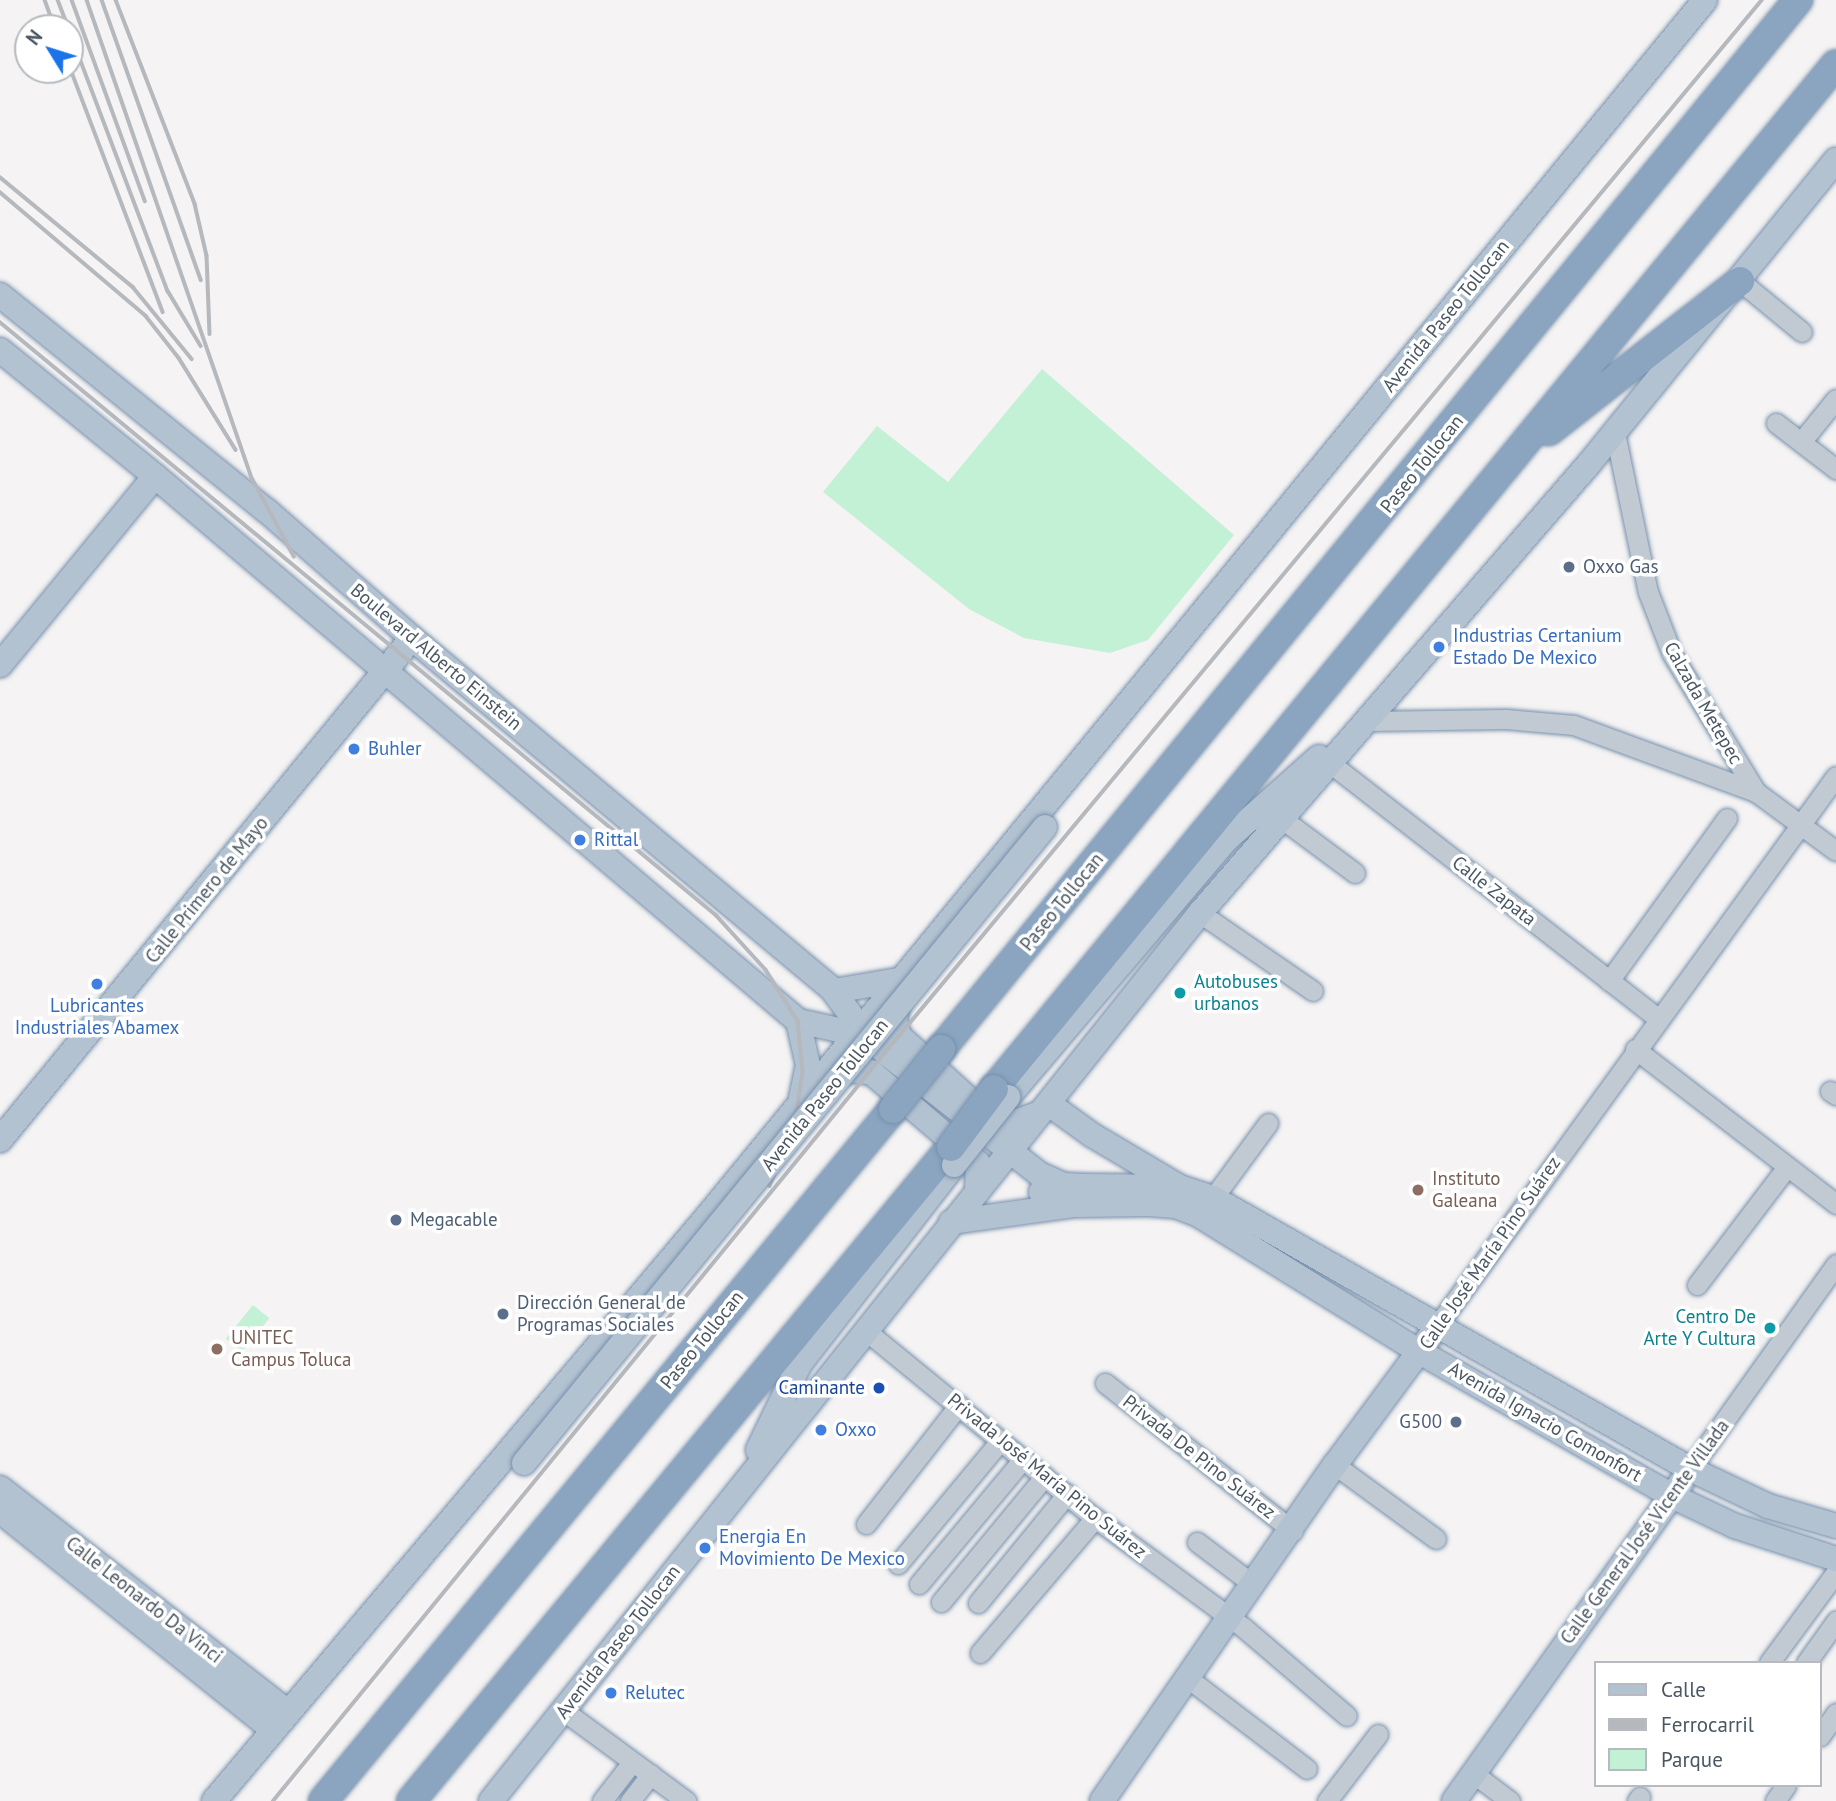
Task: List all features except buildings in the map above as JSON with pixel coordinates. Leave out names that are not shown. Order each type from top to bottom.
[{"type":"highway","name":"Paseo Tollocan","points":[[323,1801],[893,1109],[1798,0]]},
{"type":"highway","points":[[411,1801],[952,1156],[1511,460],[1836,64]]},
{"type":"highway","points":[[1511,460],[1741,281]]},
{"type":"main road","name":"Avenida Paseo Tollocan","points":[[214,1801],[438,1538],[798,1106],[1705,0]]},
{"type":"main road","name":"Avenida Paseo Tollocan","points":[[491,1801],[864,1330],[1200,913],[1615,433],[1741,281],[1836,160]]},
{"type":"main road","name":"Boulevard Alberto Einstein","points":[[0,295],[267,511],[412,638],[834,991],[859,1032]]},
{"type":"main road","points":[[0,350],[155,476],[798,1021],[859,1032],[1005,1154]]},
{"type":"main road","points":[[0,664],[155,476]]},
{"type":"main road","name":"Avenida Paseo Tollocan","points":[[438,1538],[524,1463],[1153,694],[1187,631]]},
{"type":"main road","name":"Calle Primero de Mayo","points":[[0,1140],[412,638]]},
{"type":"main road","name":"Avenida Paseo Tollocan","points":[[1001,1093],[1227,839],[1295,776],[1366,721]]},
{"type":"main road","points":[[834,991],[900,980],[895,1021],[899,1036],[993,1120],[1019,1124],[1046,1107],[1179,1186]]},
{"type":"main road","points":[[798,1021],[808,1065],[798,1106]]},
{"type":"main road","points":[[820,1079],[846,1070],[871,1072],[978,1163],[977,1192]]},
{"type":"main road","name":"Avenida Ignacio Comonfort","points":[[1005,1154],[1064,1185],[1179,1186],[1213,1198],[1690,1469],[1768,1506],[1836,1526]]},
{"type":"main road","name":"Avenida Ignacio Comonfort","points":[[1005,1154],[1023,1182],[1078,1205],[1176,1206],[1199,1215],[1420,1352],[1672,1496],[1735,1526],[1836,1559]]},
{"type":"main road","name":"Avenida Paseo Tollocan","points":[[744,1482],[799,1364],[952,1156]]},
{"type":"main road","points":[[951,1222],[1078,1205]]},
{"type":"main road","name":"Calle José María Pino Suárez","points":[[1102,1801],[1232,1619],[1335,1465],[1437,1326]]},
{"type":"main road","name":"Calle General José Vicente Villada","points":[[1454,1801],[1690,1469]]},
{"type":"main road","name":"Calle Leonardo Da Vinci","points":[[0,1488],[280,1721]]},
{"type":"main road","name":"Calle Leonardo Da Vinci","points":[[0,1511],[280,1721]]},
{"type":"street","points":[[1741,281],[1802,332]]},
{"type":"street","points":[[1801,443],[1834,404]]},
{"type":"street","points":[[1776,423],[1836,469]]},
{"type":"street","name":"Calzada Metepec","points":[[1615,433],[1660,627],[1756,792],[1836,851]]},
{"type":"street","points":[[1366,721],[1506,719],[1574,725],[1756,792]]},
{"type":"street","name":"Calle Zapata","points":[[1329,763],[1659,1019]]},
{"type":"street","name":"Calle José María Pino Suárez","points":[[1437,1326],[1635,1049],[1802,826],[1836,776]]},
{"type":"street","points":[[1281,818],[1355,873]]},
{"type":"street","points":[[1609,981],[1727,818]]},
{"type":"street","points":[[1200,913],[1313,991]]},
{"type":"street","points":[[1635,1049],[1836,1204]]},
{"type":"street","points":[[1213,1198],[1268,1124]]},
{"type":"street","points":[[1697,1285],[1787,1167]]},
{"type":"street","name":"Calle General José Vicente Villada","points":[[1690,1469],[1835,1268]]},
{"type":"street","name":"Privada José María Pino Suárez","points":[[864,1330],[1095,1518],[1232,1619],[1347,1716]]},
{"type":"street","name":"Privada De Pino Suárez","points":[[1105,1383],[1293,1531]]},
{"type":"street","points":[[866,1524],[958,1405]]},
{"type":"street","points":[[898,1564],[1000,1441]]},
{"type":"street","points":[[919,1584],[1023,1459]]},
{"type":"street","points":[[1335,1465],[1436,1539]]},
{"type":"street","points":[[940,1602],[1045,1476]]},
{"type":"street","points":[[978,1603],[1067,1494]]},
{"type":"street","points":[[980,1653],[1095,1518]]},
{"type":"street","points":[[1197,1542],[1255,1585]]},
{"type":"street","points":[[1770,1661],[1836,1572]]},
{"type":"street","points":[[1807,1661],[1836,1621]]},
{"type":"street","points":[[1189,1679],[1307,1769]]},
{"type":"street","points":[[564,1711],[651,1774],[664,1795],[686,1801]]},
{"type":"street","points":[[1822,1733],[1836,1713]]},
{"type":"street","points":[[1327,1801],[1378,1734]]},
{"type":"street","points":[[602,1801],[632,1762]]},
{"type":"street","points":[[630,1801],[651,1774]]},
{"type":"street","points":[[1474,1774],[1510,1801]]},
{"type":"green space","points":[[1042,369],[1234,535],[1148,640],[1110,653],[1024,638],[969,609],[823,492],[877,426],[948,482]]},
{"type":"green space","points":[[253,1305],[269,1318],[242,1352],[226,1338]]},
{"type":"railway","points":[[45,0],[50,14]]},
{"type":"railway","points":[[58,0],[64,14]]},
{"type":"railway","points":[[72,0],[145,201]]},
{"type":"railway","points":[[87,0],[252,478],[294,556]]},
{"type":"railway","points":[[102,0],[201,280]]},
{"type":"railway","points":[[116,0],[195,204],[207,256],[210,334]]},
{"type":"railway","points":[[273,1801],[899,1036],[1762,0]]},
{"type":"railway","points":[[84,69],[168,291],[201,346]]},
{"type":"railway","points":[[76,84],[163,312]]},
{"type":"railway","points":[[0,177],[133,287],[192,359]]},
{"type":"railway","points":[[0,192],[146,316],[179,358],[236,450]]},
{"type":"railway","points":[[0,322],[716,915],[766,970],[798,1021],[803,1072],[794,1131],[770,1186]]},
{"type":"place","name":"Oxxo Gas","points":[[1569,567]]},
{"type":"place","name":"Industrias Certanium Estado De Mexico","points":[[1439,647]]},
{"type":"place","name":"Buhler","points":[[354,749]]},
{"type":"place","name":"Rittal","points":[[580,840]]},
{"type":"place","name":"Lubricantes Industriales Abamex","points":[[97,984]]},
{"type":"place","name":"Autobuses urbanos","points":[[1180,993]]},
{"type":"place","name":"Instituto Galeana","points":[[1418,1190]]},
{"type":"place","name":"Megacable","points":[[396,1220]]},
{"type":"place","name":"Dirección General de Programas Sociales","points":[[503,1314]]},
{"type":"place","name":"Centro De Arte Y Cultura","points":[[1770,1328]]},
{"type":"place","name":"UNITEC Campus Toluca","points":[[217,1349]]},
{"type":"place","name":"Caminante","points":[[879,1388]]},
{"type":"place","name":"G500","points":[[1456,1422]]},
{"type":"place","name":"Oxxo","points":[[821,1430]]},
{"type":"place","name":"Energia En Movimiento De Mexico","points":[[705,1548]]},
{"type":"place","name":"Relutec","points":[[611,1693]]}]
